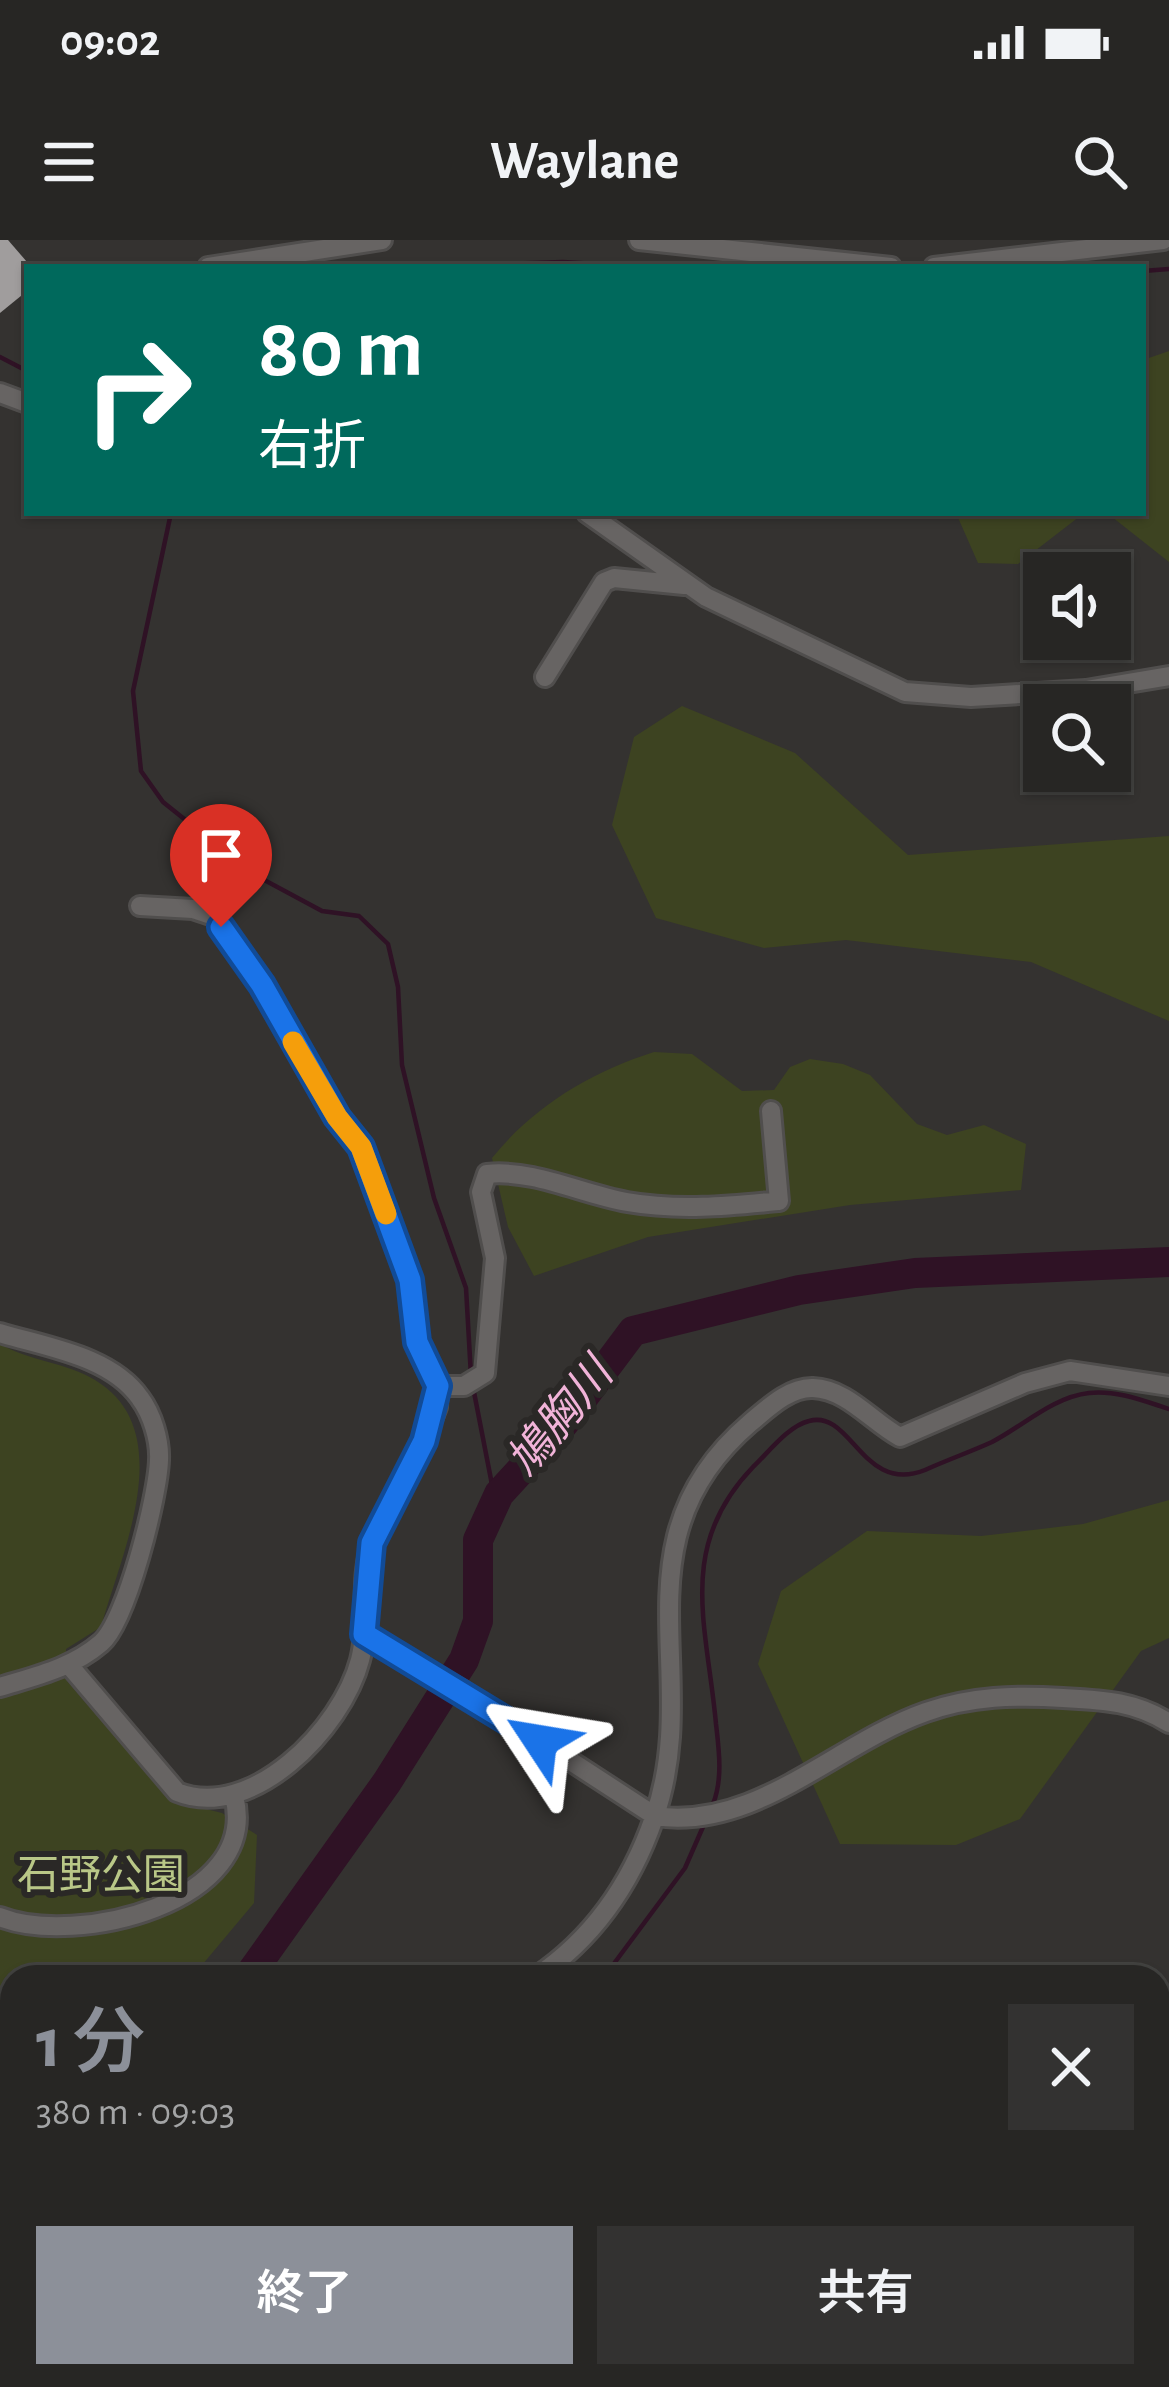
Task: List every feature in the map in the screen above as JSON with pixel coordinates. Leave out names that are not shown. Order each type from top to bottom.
[{"type":"street","points":[[227,264],[382,240]]},
{"type":"street","points":[[638,240],[863,264]]},
{"type":"street","points":[[959,264],[1162,240]]},
{"type":"street","points":[[591,516],[689,585],[905,692],[930,698],[1086,690],[1169,676]]},
{"type":"street","points":[[545,677],[604,582],[614,578],[689,585]]},
{"type":"street","points":[[69,1666],[177,1792],[200,1801],[234,1796],[302,1751],[352,1684],[364,1634],[372,1543],[424,1441],[438,1386],[417,1342],[410,1280],[361,1147],[337,1117],[262,985],[214,916],[193,909],[140,906]]},
{"type":"street","points":[[438,1386],[464,1386],[484,1373],[495,1258],[481,1192],[487,1174],[509,1172],[673,1208],[779,1201],[771,1111]]},
{"type":"street","points":[[0,1333],[95,1363],[139,1396],[152,1422],[159,1460],[131,1589],[105,1640],[69,1666],[0,1687]]},
{"type":"street","points":[[551,1965],[593,1930],[629,1875],[655,1816],[666,1762],[672,1542],[704,1474],[727,1443],[794,1391],[814,1388],[841,1396],[900,1437],[1025,1383],[1070,1371],[1169,1386]]},
{"type":"street","points":[[364,1634],[464,1691],[655,1816],[686,1821],[727,1813],[923,1713],[968,1700],[1023,1696],[1124,1702],[1169,1723]]},
{"type":"street","points":[[0,1917],[66,1928],[127,1920],[176,1900],[197,1886],[233,1842],[239,1816],[234,1796]]},
{"type":"green space","points":[[1169,351],[1169,562],[1111,516],[1146,516],[1146,359]]},
{"type":"green space","points":[[957,516],[1080,516],[1034,552],[1023,552],[1018,564],[978,563]]},
{"type":"green space","points":[[682,706],[795,753],[908,855],[1169,836],[1169,1021],[1031,962],[846,940],[764,948],[656,918],[612,825],[634,737]]},
{"type":"green space","points":[[654,1052],[692,1054],[742,1091],[774,1090],[790,1067],[810,1059],[843,1064],[870,1075],[917,1124],[947,1135],[984,1125],[1026,1144],[1021,1190],[850,1205],[648,1237],[534,1276],[508,1227],[492,1158],[526,1122],[565,1093]]},
{"type":"green space","name":"石野公園","points":[[0,1344],[95,1380],[120,1402],[135,1430],[140,1461],[130,1530],[101,1627],[66,1649],[67,1681],[170,1800],[222,1813],[257,1835],[254,1903],[202,1965],[0,1965]]},
{"type":"green space","points":[[1169,1500],[1169,1638],[1141,1651],[1020,1819],[956,1845],[840,1844],[758,1664],[781,1591],[867,1531],[981,1536],[1083,1524]]},
{"type":"building","points":[[0,240],[8,240],[27,262],[24,293],[0,313]]},
{"type":"waterway","points":[[502,264],[596,264]]},
{"type":"waterway","points":[[1146,271],[1169,269]]},
{"type":"waterway","points":[[0,357],[24,369]]},
{"type":"waterway","points":[[170,516],[133,691],[141,771],[163,802],[253,874],[322,911],[359,916],[388,944],[398,987],[402,1065],[434,1198],[466,1288],[471,1376]]},
{"type":"waterway","name":"鳩胸川","points":[[257,1965],[387,1782],[464,1660],[478,1621],[478,1540],[499,1494],[565,1422],[633,1331],[799,1290],[915,1273],[1169,1262]]},
{"type":"waterway","points":[[473,1387],[495,1500]]},
{"type":"waterway","points":[[713,1804],[719,1764],[703,1620],[705,1557],[713,1527],[729,1497],[786,1434],[809,1421],[824,1421],[872,1462],[904,1475],[992,1442],[1076,1396],[1110,1393],[1169,1409]]},
{"type":"waterway","points":[[613,1965],[685,1868],[706,1820]]},
{"type":"slow traffic","points":[[293,1042],[337,1117],[361,1147],[386,1214]]},
{"type":"route","points":[[221,927],[262,985],[337,1117],[361,1147],[410,1280],[417,1342],[438,1386],[437,1408],[424,1441],[372,1543],[364,1634],[540,1741]]}]
